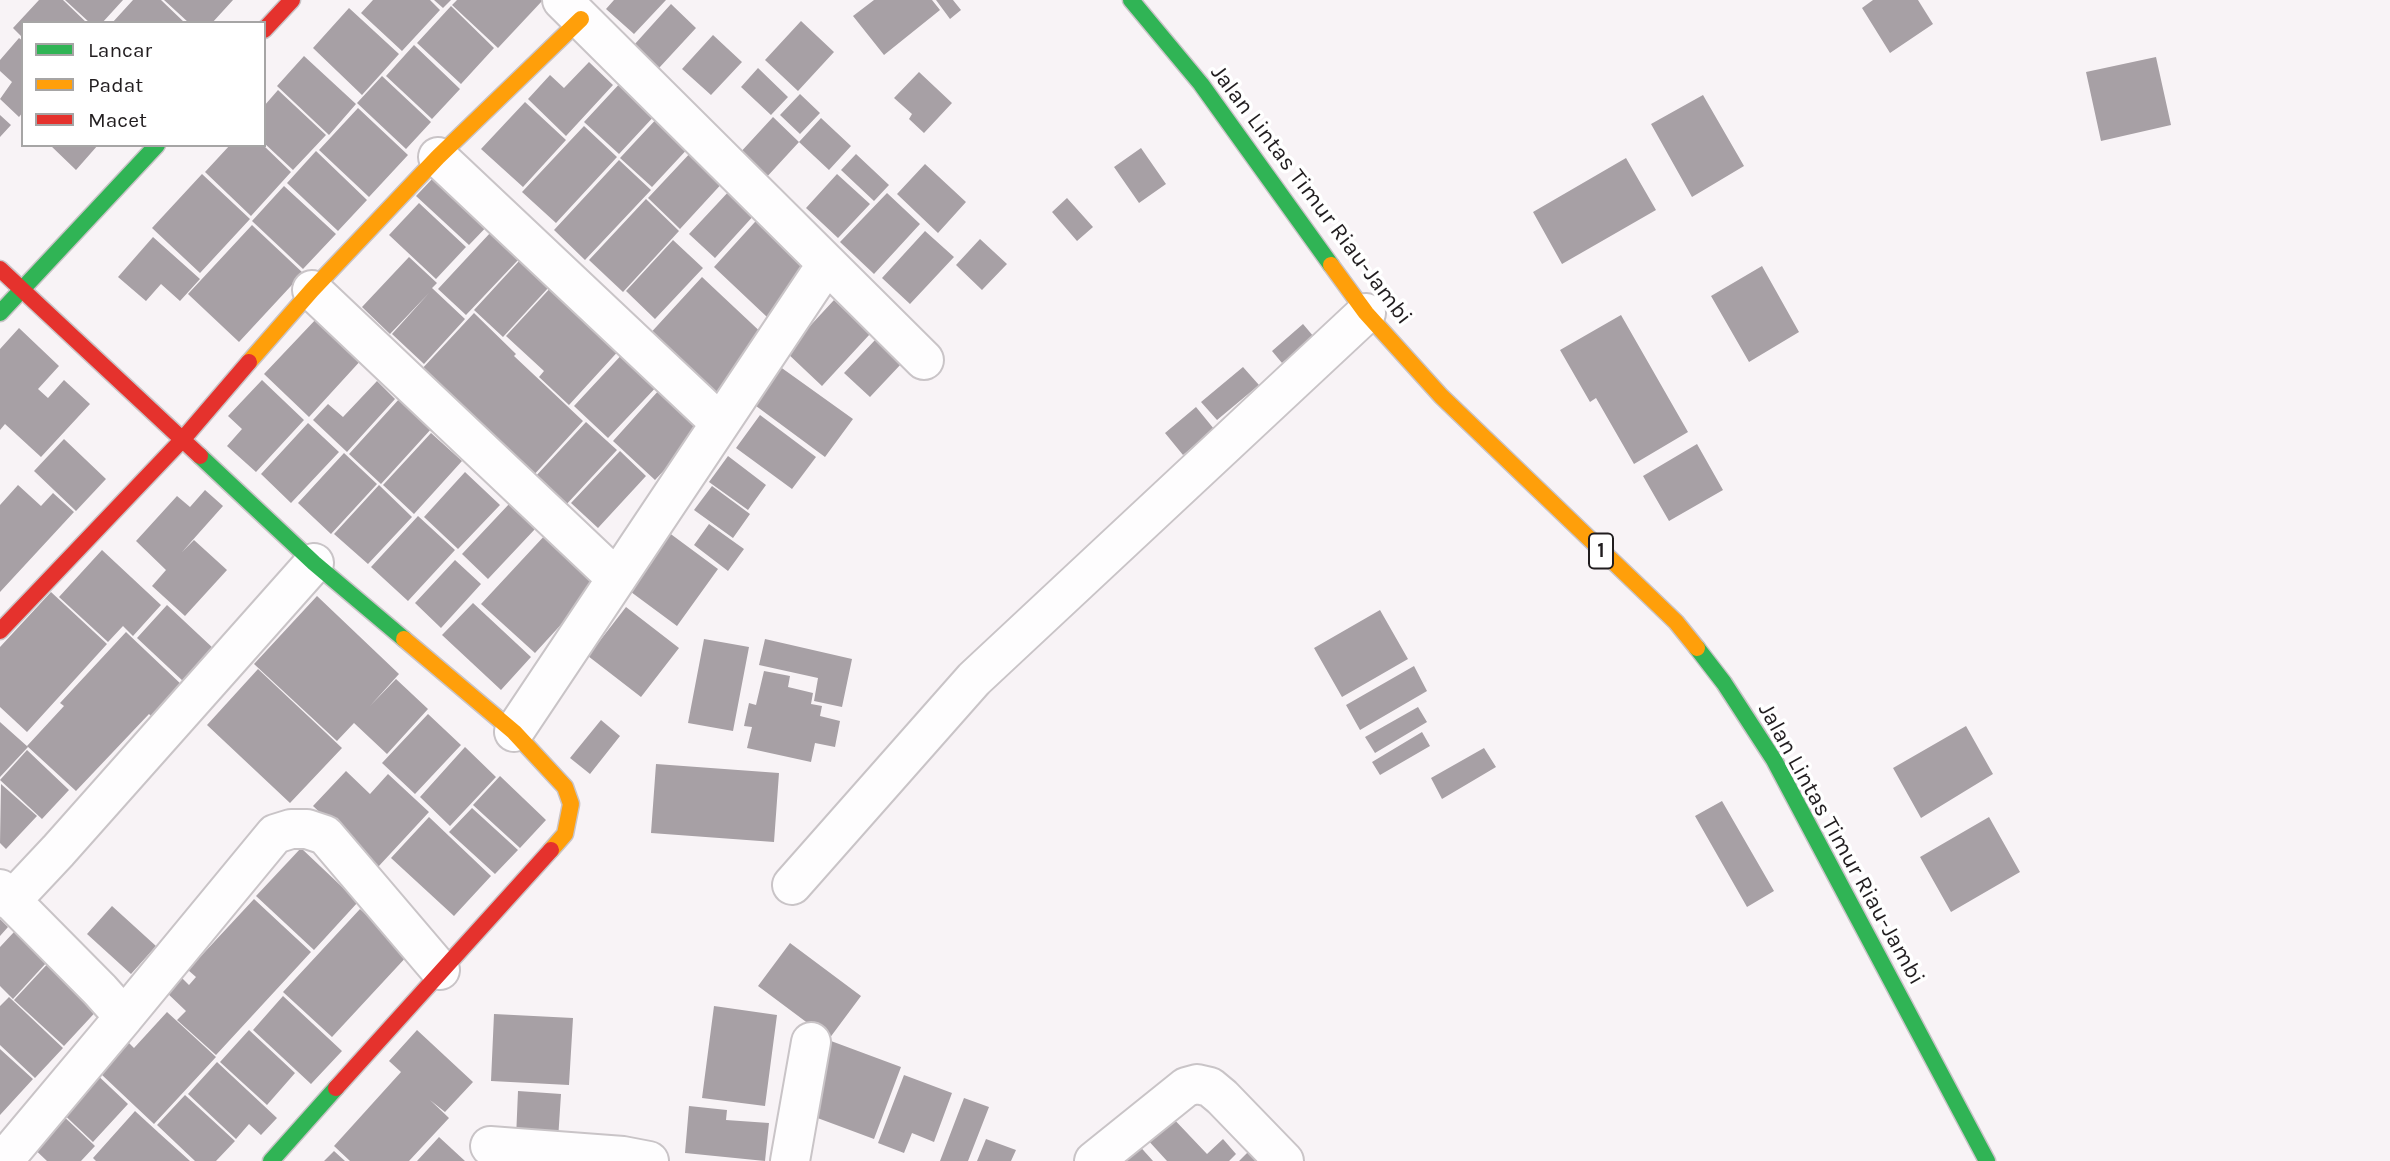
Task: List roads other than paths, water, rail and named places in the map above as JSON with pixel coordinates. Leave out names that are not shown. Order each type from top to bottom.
[{"type":"main road","name":"Jalan Lintas Timur Riau-Jambi","points":[[1131,0],[1201,84],[1366,313],[1461,416],[1676,622],[1724,683],[1774,760],[1987,1161]]},
{"type":"main road","points":[[0,631],[183,439],[312,290],[572,10]]},
{"type":"main road","points":[[0,313],[154,147]]},
{"type":"main road","points":[[0,269],[314,563],[514,732],[565,787],[571,804],[565,834],[440,970],[281,1157]]},
{"type":"street","points":[[572,10],[924,360]]},
{"type":"street","points":[[438,157],[720,423]]},
{"type":"street","points":[[514,732],[826,265]]},
{"type":"street","points":[[312,290],[616,578]]},
{"type":"street","points":[[792,885],[974,679],[1366,313]]},
{"type":"street","points":[[124,1017],[6,895],[58,851],[314,563]]},
{"type":"street","points":[[8,1154],[275,834],[291,829],[307,829],[325,835],[440,970]]},
{"type":"street","points":[[790,1161],[811,1042]]},
{"type":"street","points":[[1094,1161],[1186,1087],[1198,1084],[1210,1087],[1222,1097],[1284,1161]]},
{"type":"street","points":[[491,1146],[548,1156],[632,1159]]}]
